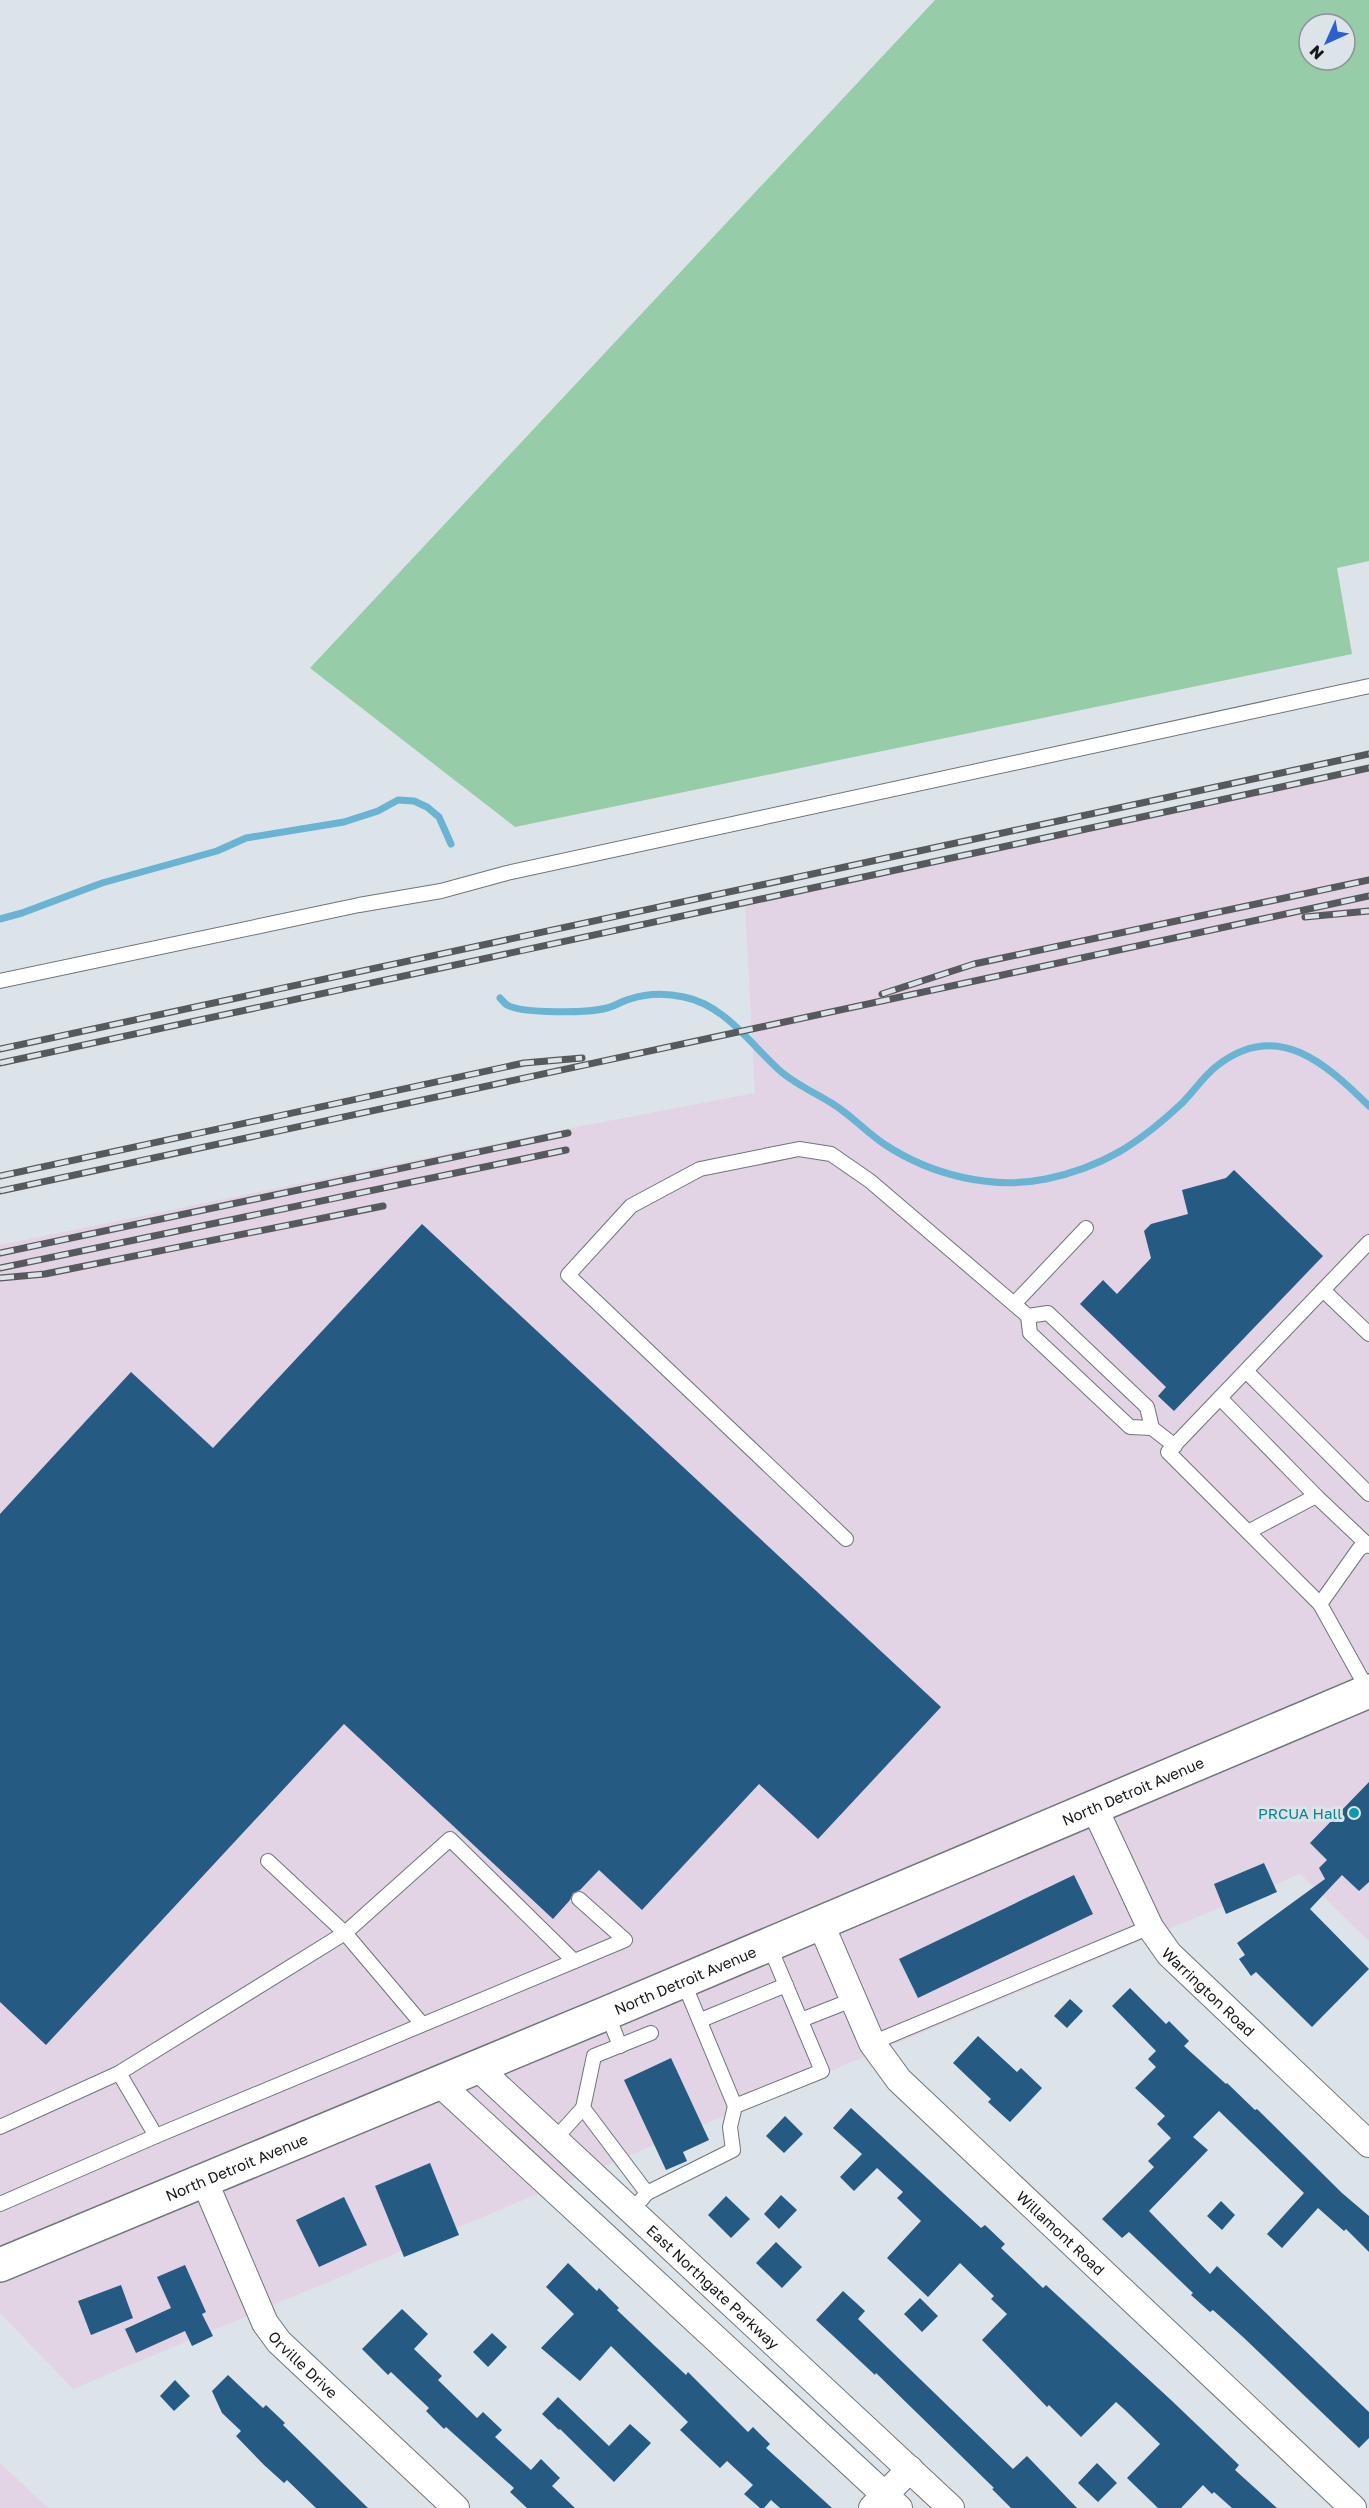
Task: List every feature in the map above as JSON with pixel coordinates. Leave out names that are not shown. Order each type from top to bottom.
[{"type":"main road","name":"North Detroit Avenue","points":[[0,2265],[607,2013],[768,1943],[1369,1692]]},
{"type":"street","name":"Warrington Road","points":[[1094,1807],[1150,1927],[1169,1954],[1369,2144]]},
{"type":"street","name":"Willamont Road","points":[[820,1922],[872,2043],[899,2080],[1353,2508]]},
{"type":"street","name":"East Northgate Parkway","points":[[476,2066],[555,2139],[639,2202],[951,2508]]},
{"type":"street","points":[[438,2082],[885,2504],[910,2469]]},
{"type":"street","name":"Orville Drive","points":[[204,2180],[264,2323],[279,2342],[456,2508]]},
{"type":"lane","points":[[0,981],[359,905],[441,891],[507,873],[1369,686]]},
{"type":"lane","points":[[846,1539],[568,1275],[631,1206],[700,1169],[799,1149],[831,1154],[870,1180],[1028,1316],[1030,1333],[1130,1427],[1152,1428],[1175,1446]]},
{"type":"lane","points":[[1014,1304],[1086,1228]]},
{"type":"lane","points":[[1369,1242],[1168,1452],[1320,1604],[1369,1692]]},
{"type":"lane","points":[[1323,1290],[1369,1334]]},
{"type":"lane","points":[[1028,1316],[1048,1313],[1054,1318],[1147,1407],[1152,1428]]},
{"type":"lane","points":[[1247,1372],[1369,1494]]},
{"type":"lane","points":[[1220,1398],[1316,1496],[1368,1545],[1359,1549],[1320,1604]]},
{"type":"lane","points":[[1248,1532],[1316,1496]]},
{"type":"lane","points":[[0,2127],[119,2073],[345,1933],[450,1839],[574,1962]]},
{"type":"lane","points":[[268,1861],[345,1933],[422,2024]]},
{"type":"lane","points":[[0,2204],[156,2136],[625,1940],[579,1899]]},
{"type":"lane","points":[[872,2043],[1150,1927]]},
{"type":"lane","points":[[735,2106],[822,2071],[768,1943]]},
{"type":"lane","points":[[583,2108],[639,2202],[733,2150],[729,2127],[735,2106],[683,1979]]},
{"type":"lane","points":[[701,2020],[786,1985]]},
{"type":"lane","points":[[801,2020],[852,2000]]},
{"type":"lane","points":[[607,2013],[620,2046]]},
{"type":"lane","points":[[555,2139],[583,2108],[594,2056],[651,2033]]},
{"type":"lane","points":[[119,2073],[156,2136]]},
{"type":"shaded area","points":[[1369,769],[1369,1941],[1300,1874],[73,2389],[0,2313],[0,1245],[566,1129],[755,1093],[745,903]]},
{"type":"shaded area","points":[[0,2463],[48,2508],[0,2508]]},
{"type":"green space","points":[[935,0],[1369,0],[1369,561],[1337,568],[1352,654],[515,827],[310,668]]},
{"type":"building","points":[[1234,1170],[1323,1256],[1174,1411],[1158,1396],[1166,1387],[1080,1304],[1103,1280],[1117,1294],[1151,1258],[1144,1231],[1151,1224],[1188,1214],[1182,1190],[1226,1178]]},
{"type":"building","points":[[422,1224],[941,1707],[818,1839],[759,1784],[642,1910],[599,1870],[580,1890],[573,1893],[570,1900],[553,1919],[344,1724],[46,2045],[0,2002],[0,1514],[131,1372],[213,1448]]},
{"type":"building","points":[[1369,1782],[1369,1882],[1359,1891],[1342,1875],[1310,1909],[1369,1969],[1312,2027],[1256,1972],[1251,1976],[1239,1959],[1245,1955],[1237,1943],[1325,1879],[1319,1868],[1327,1860],[1310,1843]]},
{"type":"building","points":[[1264,1863],[1277,1892],[1226,1914],[1214,1884]]},
{"type":"building","points":[[1074,1875],[1093,1914],[918,1998],[899,1959]]},
{"type":"building","points":[[1130,1988],[1166,2024],[1169,2021],[1189,2041],[1184,2046],[1255,2110],[1257,2109],[1342,2193],[1369,2216],[1369,2252],[1346,2229],[1344,2231],[1318,2208],[1282,2248],[1267,2234],[1304,2193],[1219,2111],[1193,2137],[1208,2150],[1149,2211],[1210,2274],[1217,2266],[1369,2412],[1369,2438],[1359,2448],[1243,2337],[1213,2310],[1210,2312],[1191,2295],[1193,2293],[1129,2232],[1122,2238],[1102,2219],[1154,2167],[1148,2161],[1171,2138],[1157,2124],[1165,2116],[1135,2088],[1156,2067],[1148,2059],[1156,2051],[1112,2006]]},
{"type":"building","points":[[1070,1999],[1083,2011],[1067,2028],[1054,2016]]},
{"type":"building","points":[[978,2036],[1017,2072],[1021,2068],[1042,2088],[1010,2122],[988,2102],[991,2099],[953,2063]]},
{"type":"building","points":[[671,2058],[709,2140],[683,2152],[687,2161],[666,2170],[624,2080]]},
{"type":"building","points":[[851,2108],[981,2228],[985,2225],[1005,2244],[1001,2248],[1043,2288],[1046,2285],[1171,2400],[1239,2465],[1235,2470],[1277,2508],[1232,2508],[1203,2485],[1181,2508],[1158,2508],[1127,2478],[1160,2444],[1125,2410],[1116,2402],[1081,2437],[1049,2405],[1047,2407],[982,2340],[1007,2314],[991,2299],[994,2296],[960,2263],[928,2297],[887,2258],[921,2221],[897,2198],[903,2192],[877,2168],[854,2191],[840,2177],[862,2154],[833,2128]]},
{"type":"building","points":[[785,2116],[803,2134],[784,2153],[766,2136]]},
{"type":"building","points":[[430,2163],[459,2235],[404,2257],[375,2186]]},
{"type":"building","points":[[781,2195],[797,2210],[779,2229],[764,2214]]},
{"type":"building","points":[[726,2196],[750,2219],[731,2238],[708,2215]]},
{"type":"building","points":[[344,2197],[367,2245],[319,2267],[296,2220]]},
{"type":"building","points":[[1221,2201],[1235,2215],[1222,2230],[1207,2216]]},
{"type":"building","points":[[776,2242],[802,2267],[782,2288],[756,2263]]},
{"type":"building","points":[[568,2263],[597,2291],[599,2288],[619,2308],[617,2310],[686,2375],[688,2372],[748,2432],[753,2427],[770,2444],[766,2448],[832,2508],[780,2508],[771,2500],[764,2508],[760,2508],[744,2494],[753,2485],[727,2461],[720,2468],[680,2430],[688,2422],[611,2346],[580,2381],[541,2348],[574,2314],[546,2287]]},
{"type":"building","points":[[185,2265],[206,2312],[202,2314],[213,2336],[192,2346],[185,2331],[136,2353],[125,2329],[171,2308],[157,2277]]},
{"type":"building","points":[[121,2285],[133,2318],[91,2335],[78,2301]]},
{"type":"building","points":[[843,2291],[865,2311],[858,2319],[1013,2469],[1027,2456],[1077,2508],[1011,2508],[992,2489],[994,2488],[876,2373],[875,2375],[816,2320]]},
{"type":"building","points":[[920,2298],[938,2316],[922,2332],[904,2314]]},
{"type":"building","points":[[402,2309],[428,2334],[414,2349],[442,2376],[438,2380],[477,2418],[483,2412],[502,2430],[495,2437],[531,2470],[541,2459],[560,2478],[552,2486],[575,2508],[527,2508],[510,2492],[514,2488],[446,2427],[444,2429],[426,2411],[429,2408],[391,2372],[388,2375],[362,2349]]},
{"type":"building","points":[[492,2333],[507,2347],[488,2367],[473,2352]]},
{"type":"building","points":[[228,2375],[263,2408],[266,2405],[285,2423],[283,2425],[368,2508],[316,2508],[287,2480],[284,2483],[264,2465],[236,2436],[241,2431],[222,2413],[212,2391]]},
{"type":"building","points":[[175,2380],[190,2396],[174,2411],[160,2396]]},
{"type":"building","points":[[558,2397],[609,2446],[630,2424],[651,2443],[614,2482],[542,2414]]},
{"type":"building","points":[[1097,2463],[1117,2483],[1098,2502],[1078,2483]]},
{"type":"waterway","points":[[0,919],[102,883],[217,851],[246,838],[344,822],[378,811],[398,800],[414,801],[427,807],[439,817],[451,844]]},
{"type":"waterway","points":[[500,998],[507,1005],[515,1008],[556,1012],[598,1010],[650,995],[664,994],[698,1001],[724,1016],[797,1084],[840,1108],[884,1144],[902,1155],[941,1172],[983,1181],[1004,1183],[1046,1179],[1102,1161],[1119,1152],[1165,1119],[1218,1065],[1240,1052],[1261,1046],[1281,1047],[1300,1052],[1336,1075],[1369,1106]]},
{"type":"railway","points":[[0,1049],[1369,754]]},
{"type":"railway","points":[[0,1063],[1369,768]]},
{"type":"railway","points":[[882,994],[974,964],[1369,880]]},
{"type":"railway","points":[[0,1191],[1369,896]]},
{"type":"railway","points":[[1305,917],[1369,911]]},
{"type":"railway","points":[[0,1176],[524,1063],[582,1058]]},
{"type":"railway","points":[[0,1253],[568,1133]]},
{"type":"railway","points":[[0,1268],[566,1150]]},
{"type":"railway","points":[[0,1278],[45,1274],[383,1206]]},
{"type":"place","name":"PRCUA Hall","points":[[1354,1813]]}]
